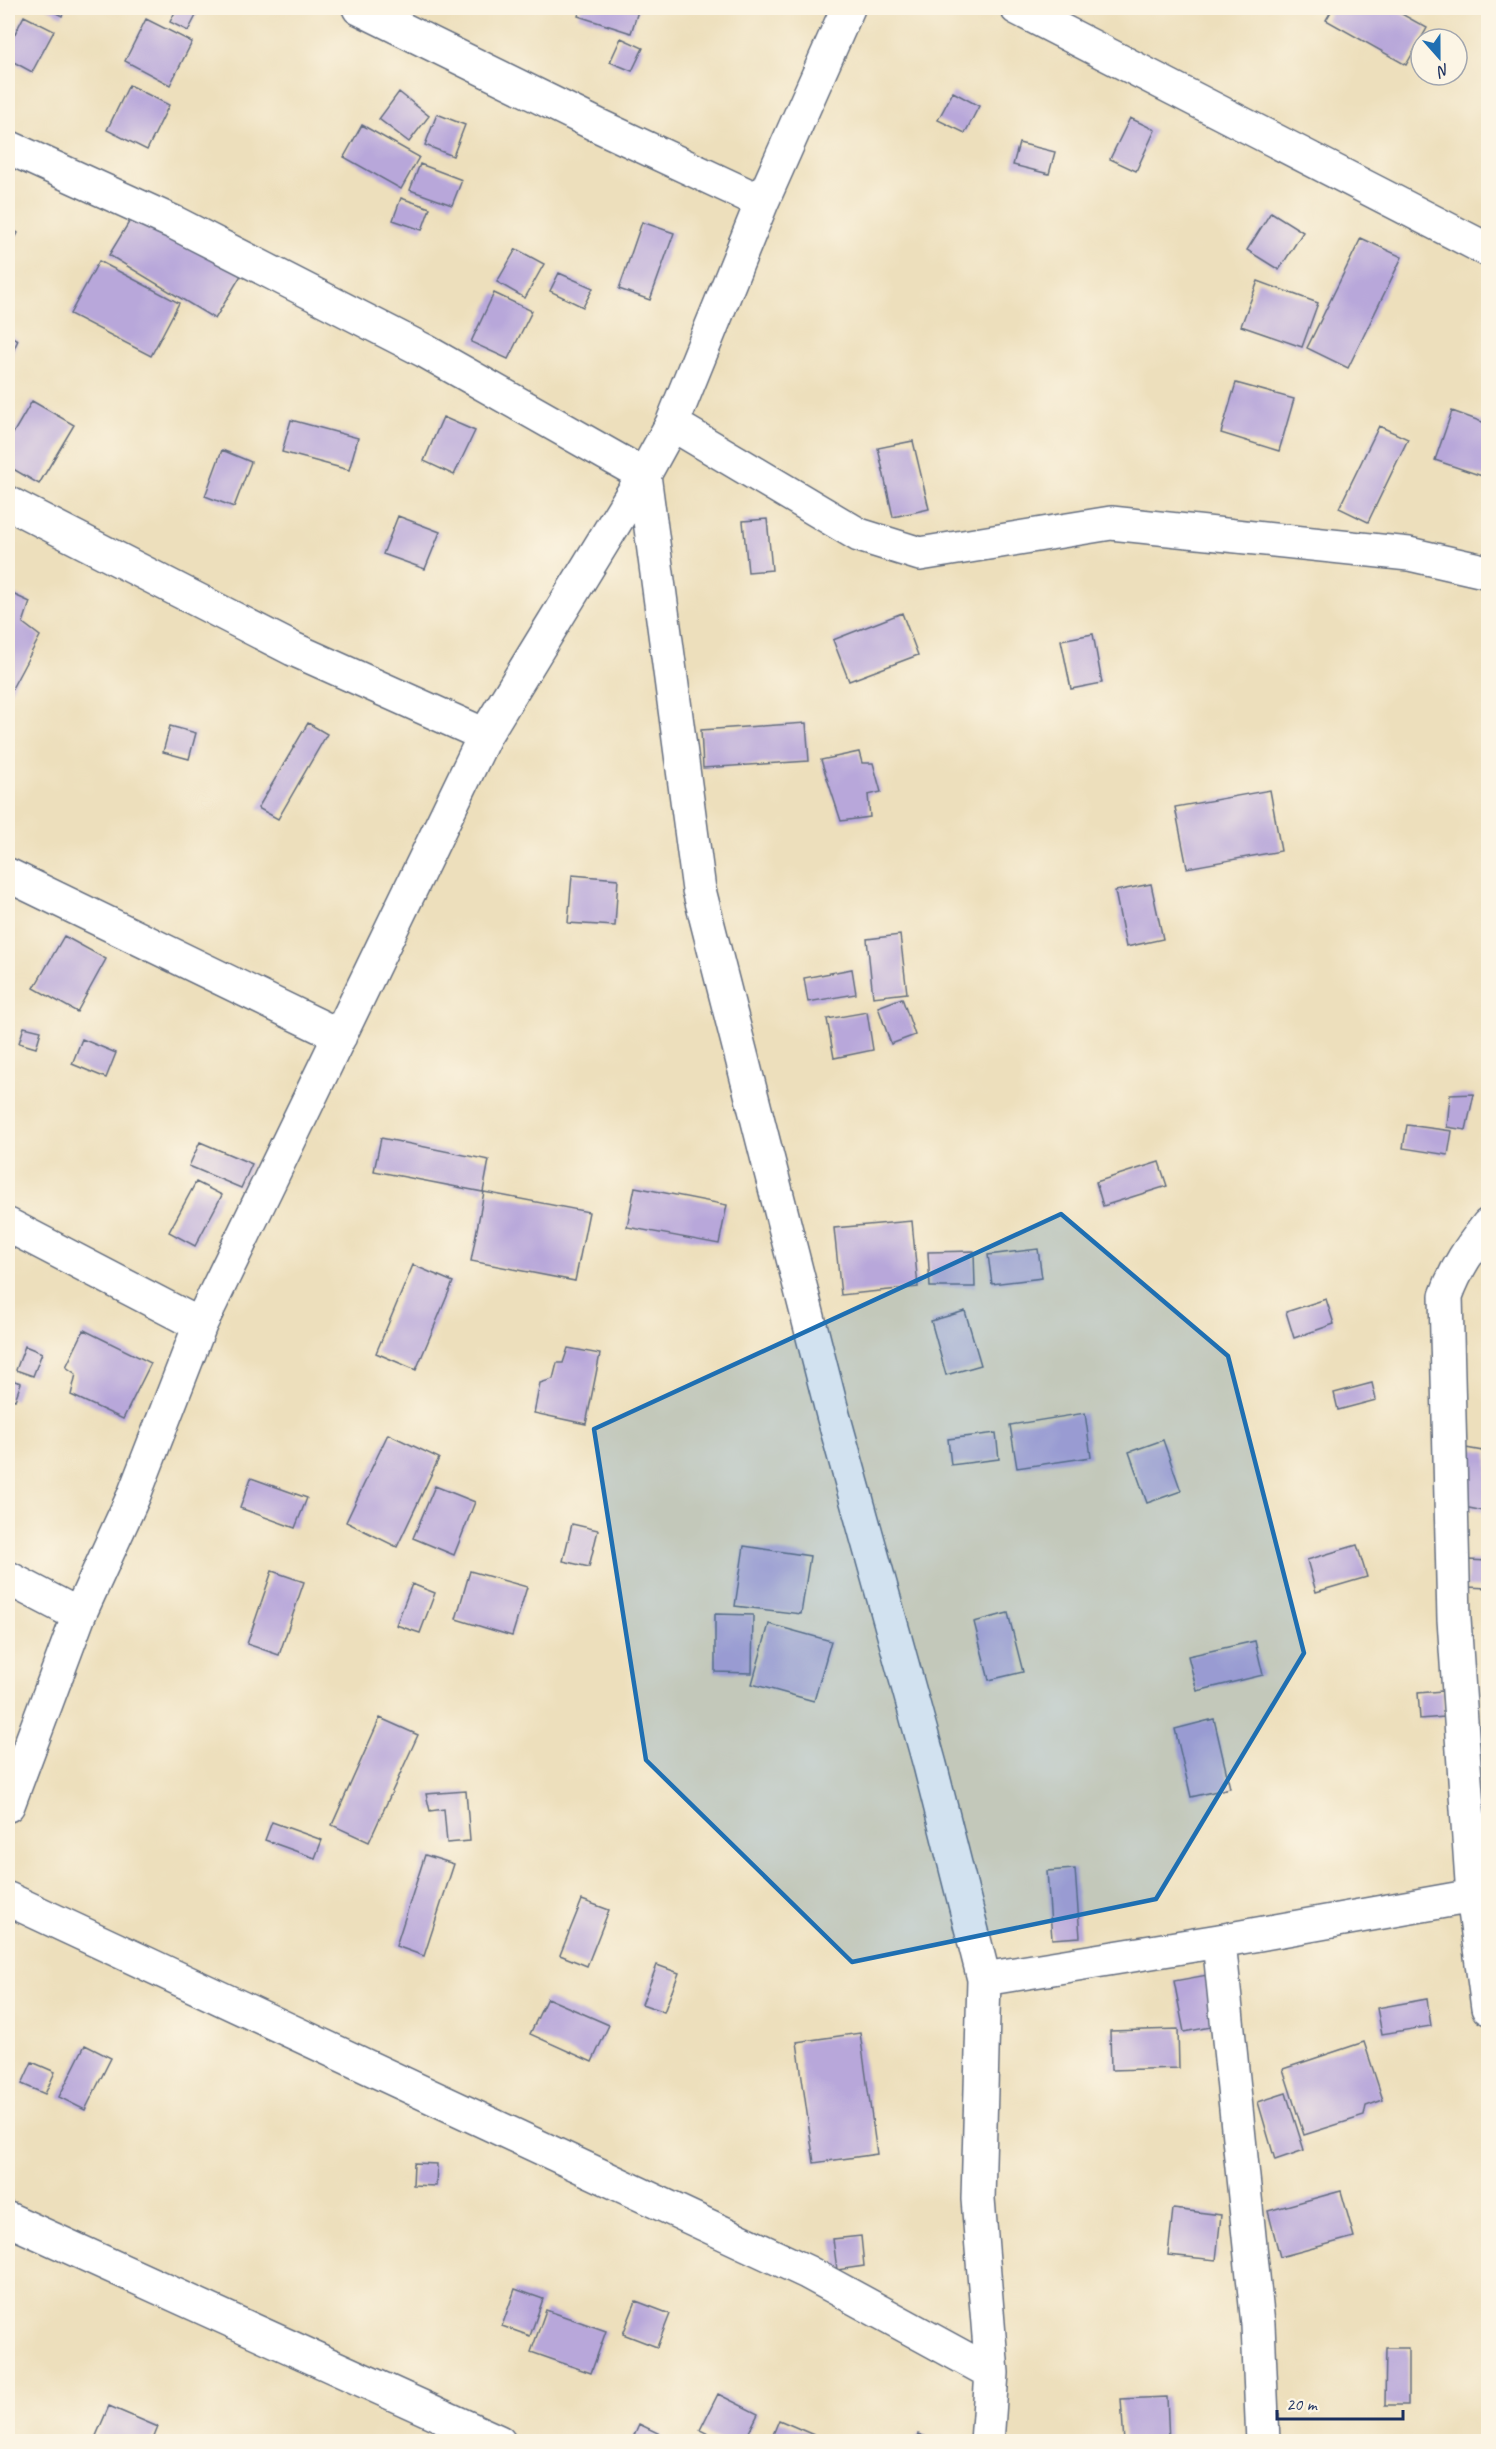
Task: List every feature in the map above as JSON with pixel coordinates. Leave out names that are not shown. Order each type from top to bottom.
[{"type":"street","points":[[359,8],[597,125],[762,202]]},
{"type":"street","points":[[8,1805],[79,1616],[134,1495],[200,1325],[485,735],[644,475],[672,424],[762,202],[848,8]]},
{"type":"street","points":[[1017,8],[1488,250]]},
{"type":"street","points":[[8,147],[175,223],[383,330],[644,475]]},
{"type":"street","points":[[672,424],[859,535],[920,554],[1111,523],[1409,554],[1488,572]]},
{"type":"street","points":[[644,475],[699,890],[830,1404],[930,1765],[984,1978],[978,2199],[992,2373],[987,2442]]},
{"type":"street","points":[[8,503],[293,649],[485,735]]},
{"type":"street","points":[[8,875],[340,1036]]},
{"type":"street","points":[[8,1225],[200,1325]]},
{"type":"street","points":[[1488,1225],[1464,1256],[1453,1276],[1446,1296],[1454,1619],[1473,1896],[1488,2008]]},
{"type":"street","points":[[8,1578],[79,1616]]},
{"type":"street","points":[[984,1978],[1219,1941],[1473,1896]]},
{"type":"street","points":[[8,1899],[807,2272],[992,2373]]},
{"type":"street","points":[[1219,1941],[1258,2325],[1263,2442]]},
{"type":"street","points":[[8,2219],[499,2442]]},
{"type":"highlighted area","points":[[1061,1214],[1228,1356],[1304,1653],[1156,1899],[852,1962],[646,1760],[594,1429]]},
{"type":"building","points":[[46,8],[66,8],[62,16]]},
{"type":"building","points":[[177,8],[200,8],[188,31],[170,22]]},
{"type":"building","points":[[581,8],[639,8],[631,33],[578,16]]},
{"type":"building","points":[[1333,8],[1391,8],[1425,27],[1409,27],[1409,60],[1406,65],[1326,20]]},
{"type":"building","points":[[24,16],[54,31],[32,72],[8,59],[8,47]]},
{"type":"building","points":[[146,19],[192,42],[170,85],[125,61]]},
{"type":"building","points":[[621,38],[643,48],[632,71],[610,62]]},
{"type":"building","points":[[129,85],[169,105],[147,150],[107,130]]},
{"type":"building","points":[[399,92],[429,116],[409,142],[379,119]]},
{"type":"building","points":[[953,92],[979,106],[965,133],[938,120]]},
{"type":"building","points":[[437,114],[465,125],[453,156],[425,145]]},
{"type":"building","points":[[1130,118],[1155,130],[1136,171],[1110,159]]},
{"type":"building","points":[[362,125],[419,157],[401,189],[344,157]]},
{"type":"building","points":[[1019,143],[1055,152],[1049,174],[1013,165]]},
{"type":"building","points":[[420,164],[462,180],[452,205],[410,190]]},
{"type":"building","points":[[401,198],[430,208],[422,230],[393,220]]},
{"type":"building","points":[[137,209],[243,272],[215,319],[109,255]]},
{"type":"building","points":[[1271,212],[1303,232],[1279,270],[1247,250]]},
{"type":"building","points":[[642,222],[674,233],[650,300],[619,289]]},
{"type":"building","points":[[8,226],[18,233],[8,250]]},
{"type":"building","points":[[1361,238],[1402,257],[1348,368],[1307,348]]},
{"type":"building","points":[[516,249],[544,264],[525,298],[497,282]]},
{"type":"building","points":[[99,261],[179,303],[151,356],[70,314]]},
{"type":"building","points":[[559,273],[593,288],[583,307],[550,291]]},
{"type":"building","points":[[1258,281],[1318,303],[1302,347],[1241,326]]},
{"type":"building","points":[[494,293],[532,311],[508,359],[471,342]]},
{"type":"building","points":[[8,335],[18,340],[8,362]]},
{"type":"building","points":[[1236,383],[1294,399],[1279,451],[1221,433]]},
{"type":"building","points":[[32,401],[74,425],[39,484],[8,466],[8,442]]},
{"type":"building","points":[[1452,411],[1488,424],[1488,478],[1435,460]]},
{"type":"building","points":[[443,417],[475,431],[454,475],[424,461]]},
{"type":"building","points":[[291,420],[358,438],[349,470],[282,452]]},
{"type":"building","points":[[1379,426],[1408,439],[1368,522],[1339,508]]},
{"type":"building","points":[[913,441],[929,509],[893,517],[878,448]]},
{"type":"building","points":[[222,450],[251,462],[234,507],[205,496]]},
{"type":"building","points":[[398,516],[440,532],[425,569],[383,554]]},
{"type":"building","points":[[767,519],[772,570],[748,572],[743,521]]},
{"type":"building","points":[[8,592],[30,602],[23,623],[40,636],[8,696]]},
{"type":"building","points":[[902,613],[918,655],[849,681],[833,640]]},
{"type":"building","points":[[1093,634],[1102,683],[1071,689],[1061,640]]},
{"type":"building","points":[[308,723],[327,734],[278,819],[258,808]]},
{"type":"building","points":[[806,723],[809,761],[703,768],[701,730]]},
{"type":"building","points":[[170,726],[196,733],[189,759],[163,752]]},
{"type":"building","points":[[859,752],[862,763],[873,763],[881,792],[868,795],[870,817],[841,821],[821,760]]},
{"type":"building","points":[[1270,790],[1281,851],[1187,868],[1175,807]]},
{"type":"building","points":[[572,875],[618,879],[615,926],[568,923]]},
{"type":"building","points":[[1151,884],[1163,939],[1126,947],[1115,891]]},
{"type":"building","points":[[900,935],[907,993],[873,997],[867,939]]},
{"type":"building","points":[[64,936],[106,959],[77,1012],[34,988]]},
{"type":"building","points":[[852,969],[856,994],[808,1002],[804,978]]},
{"type":"building","points":[[902,998],[915,1035],[891,1044],[878,1007]]},
{"type":"building","points":[[867,1012],[873,1050],[834,1058],[827,1019]]},
{"type":"building","points":[[24,1027],[41,1031],[36,1048],[19,1043]]},
{"type":"building","points":[[82,1039],[116,1053],[106,1078],[72,1064]]},
{"type":"building","points":[[1474,1094],[1466,1130],[1447,1127],[1450,1095]]},
{"type":"building","points":[[1407,1125],[1452,1131],[1448,1155],[1403,1148]]},
{"type":"building","points":[[381,1138],[489,1160],[483,1192],[374,1171]]},
{"type":"building","points":[[200,1142],[252,1164],[241,1188],[189,1166]]},
{"type":"building","points":[[1159,1162],[1167,1186],[1103,1206],[1096,1182]]},
{"type":"building","points":[[196,1182],[222,1195],[195,1246],[169,1232]]},
{"type":"building","points":[[635,1187],[727,1205],[719,1244],[627,1227]]},
{"type":"building","points":[[484,1192],[589,1212],[575,1281],[471,1261]]},
{"type":"building","points":[[912,1221],[918,1287],[841,1295],[834,1228]]},
{"type":"building","points":[[1038,1249],[1042,1278],[992,1284],[988,1255]]},
{"type":"building","points":[[974,1251],[975,1287],[930,1287],[928,1252]]},
{"type":"building","points":[[413,1265],[453,1282],[416,1370],[376,1353]]},
{"type":"building","points":[[1326,1299],[1334,1324],[1294,1338],[1286,1312]]},
{"type":"building","points":[[965,1311],[981,1365],[946,1375],[931,1321]]},
{"type":"building","points":[[84,1330],[151,1363],[123,1419],[71,1395],[76,1374],[66,1367]]},
{"type":"building","points":[[25,1346],[42,1353],[33,1376],[16,1370]]},
{"type":"building","points":[[568,1348],[600,1354],[586,1424],[534,1413],[540,1383],[553,1379],[557,1363],[563,1363]]},
{"type":"building","points":[[8,1379],[21,1383],[15,1400],[8,1398]]},
{"type":"building","points":[[1372,1383],[1376,1400],[1338,1410],[1334,1393]]},
{"type":"building","points":[[1085,1413],[1091,1457],[1017,1468],[1010,1425]]},
{"type":"building","points":[[996,1433],[999,1459],[951,1465],[948,1439]]},
{"type":"building","points":[[388,1434],[439,1458],[397,1547],[346,1522]]},
{"type":"building","points":[[1163,1440],[1181,1491],[1147,1503],[1129,1452]]},
{"type":"building","points":[[1466,1448],[1488,1452],[1488,1486],[1484,1511],[1454,1505]]},
{"type":"building","points":[[251,1478],[307,1498],[295,1528],[240,1508]]},
{"type":"building","points":[[435,1486],[475,1502],[454,1555],[413,1538]]},
{"type":"building","points":[[572,1524],[598,1530],[589,1567],[563,1561]]},
{"type":"building","points":[[1357,1545],[1367,1577],[1316,1592],[1307,1560]]},
{"type":"building","points":[[744,1546],[810,1556],[801,1614],[735,1606]]},
{"type":"building","points":[[1468,1560],[1488,1561],[1488,1588],[1467,1587]]},
{"type":"building","points":[[272,1571],[304,1582],[279,1655],[247,1644]]},
{"type":"building","points":[[470,1571],[527,1587],[512,1636],[456,1619]]},
{"type":"building","points":[[412,1584],[435,1593],[420,1633],[396,1625]]},
{"type":"building","points":[[1008,1613],[1023,1672],[989,1680],[974,1622]]},
{"type":"building","points":[[715,1614],[753,1615],[752,1673],[715,1672]]},
{"type":"building","points":[[769,1624],[831,1641],[814,1701],[752,1684]]},
{"type":"building","points":[[1255,1641],[1263,1675],[1197,1691],[1188,1656]]},
{"type":"building","points":[[1442,1691],[1444,1717],[1420,1719],[1418,1693]]},
{"type":"building","points":[[380,1718],[418,1735],[369,1842],[332,1825]]},
{"type":"building","points":[[1214,1719],[1230,1788],[1191,1797],[1175,1729]]},
{"type":"building","points":[[466,1791],[470,1841],[447,1843],[444,1809],[430,1811],[426,1794]]},
{"type":"building","points":[[272,1822],[322,1840],[315,1858],[265,1840]]},
{"type":"building","points":[[425,1855],[454,1864],[424,1956],[396,1946]]},
{"type":"building","points":[[1075,1869],[1080,1937],[1052,1939],[1047,1871]]},
{"type":"building","points":[[582,1900],[609,1910],[587,1966],[560,1955]]},
{"type":"building","points":[[657,1965],[679,1973],[664,2012],[642,2004]]},
{"type":"building","points":[[1207,1975],[1217,2026],[1184,2032],[1174,1981]]},
{"type":"building","points":[[547,1998],[609,2025],[592,2062],[530,2034]]},
{"type":"building","points":[[1427,1999],[1431,2026],[1382,2034],[1377,2008]]},
{"type":"building","points":[[1178,2029],[1179,2068],[1111,2070],[1110,2031]]},
{"type":"building","points":[[860,2033],[877,2154],[814,2163],[797,2042]]},
{"type":"building","points":[[1364,2042],[1383,2100],[1366,2106],[1364,2116],[1304,2135],[1283,2069]]},
{"type":"building","points":[[85,2045],[111,2058],[85,2110],[59,2097]]},
{"type":"building","points":[[32,2062],[55,2072],[45,2094],[22,2084]]},
{"type":"building","points":[[1286,2093],[1304,2150],[1275,2160],[1258,2102]]},
{"type":"building","points":[[414,2163],[437,2164],[436,2186],[413,2185]]},
{"type":"building","points":[[1341,2191],[1354,2237],[1280,2257],[1268,2211]]},
{"type":"building","points":[[1173,2209],[1221,2215],[1216,2260],[1168,2255]]},
{"type":"building","points":[[861,2236],[864,2266],[837,2270],[833,2239]]},
{"type":"building","points":[[515,2289],[543,2299],[530,2336],[502,2326]]},
{"type":"building","points":[[636,2301],[670,2314],[657,2347],[623,2334]]},
{"type":"building","points":[[546,2310],[606,2331],[591,2373],[531,2352]]},
{"type":"building","points":[[1386,2348],[1408,2348],[1408,2405],[1385,2405]]},
{"type":"building","points":[[718,2394],[758,2414],[744,2442],[724,2442],[700,2430]]},
{"type":"building","points":[[1167,2397],[1169,2442],[1124,2442],[1121,2399]]},
{"type":"building","points":[[109,2406],[158,2427],[152,2442],[108,2442],[96,2436]]},
{"type":"building","points":[[779,2420],[830,2442],[770,2442]]},
{"type":"building","points":[[639,2424],[662,2435],[659,2442],[631,2442]]},
{"type":"building","points":[[918,2434],[938,2441],[938,2442],[916,2442]]}]
